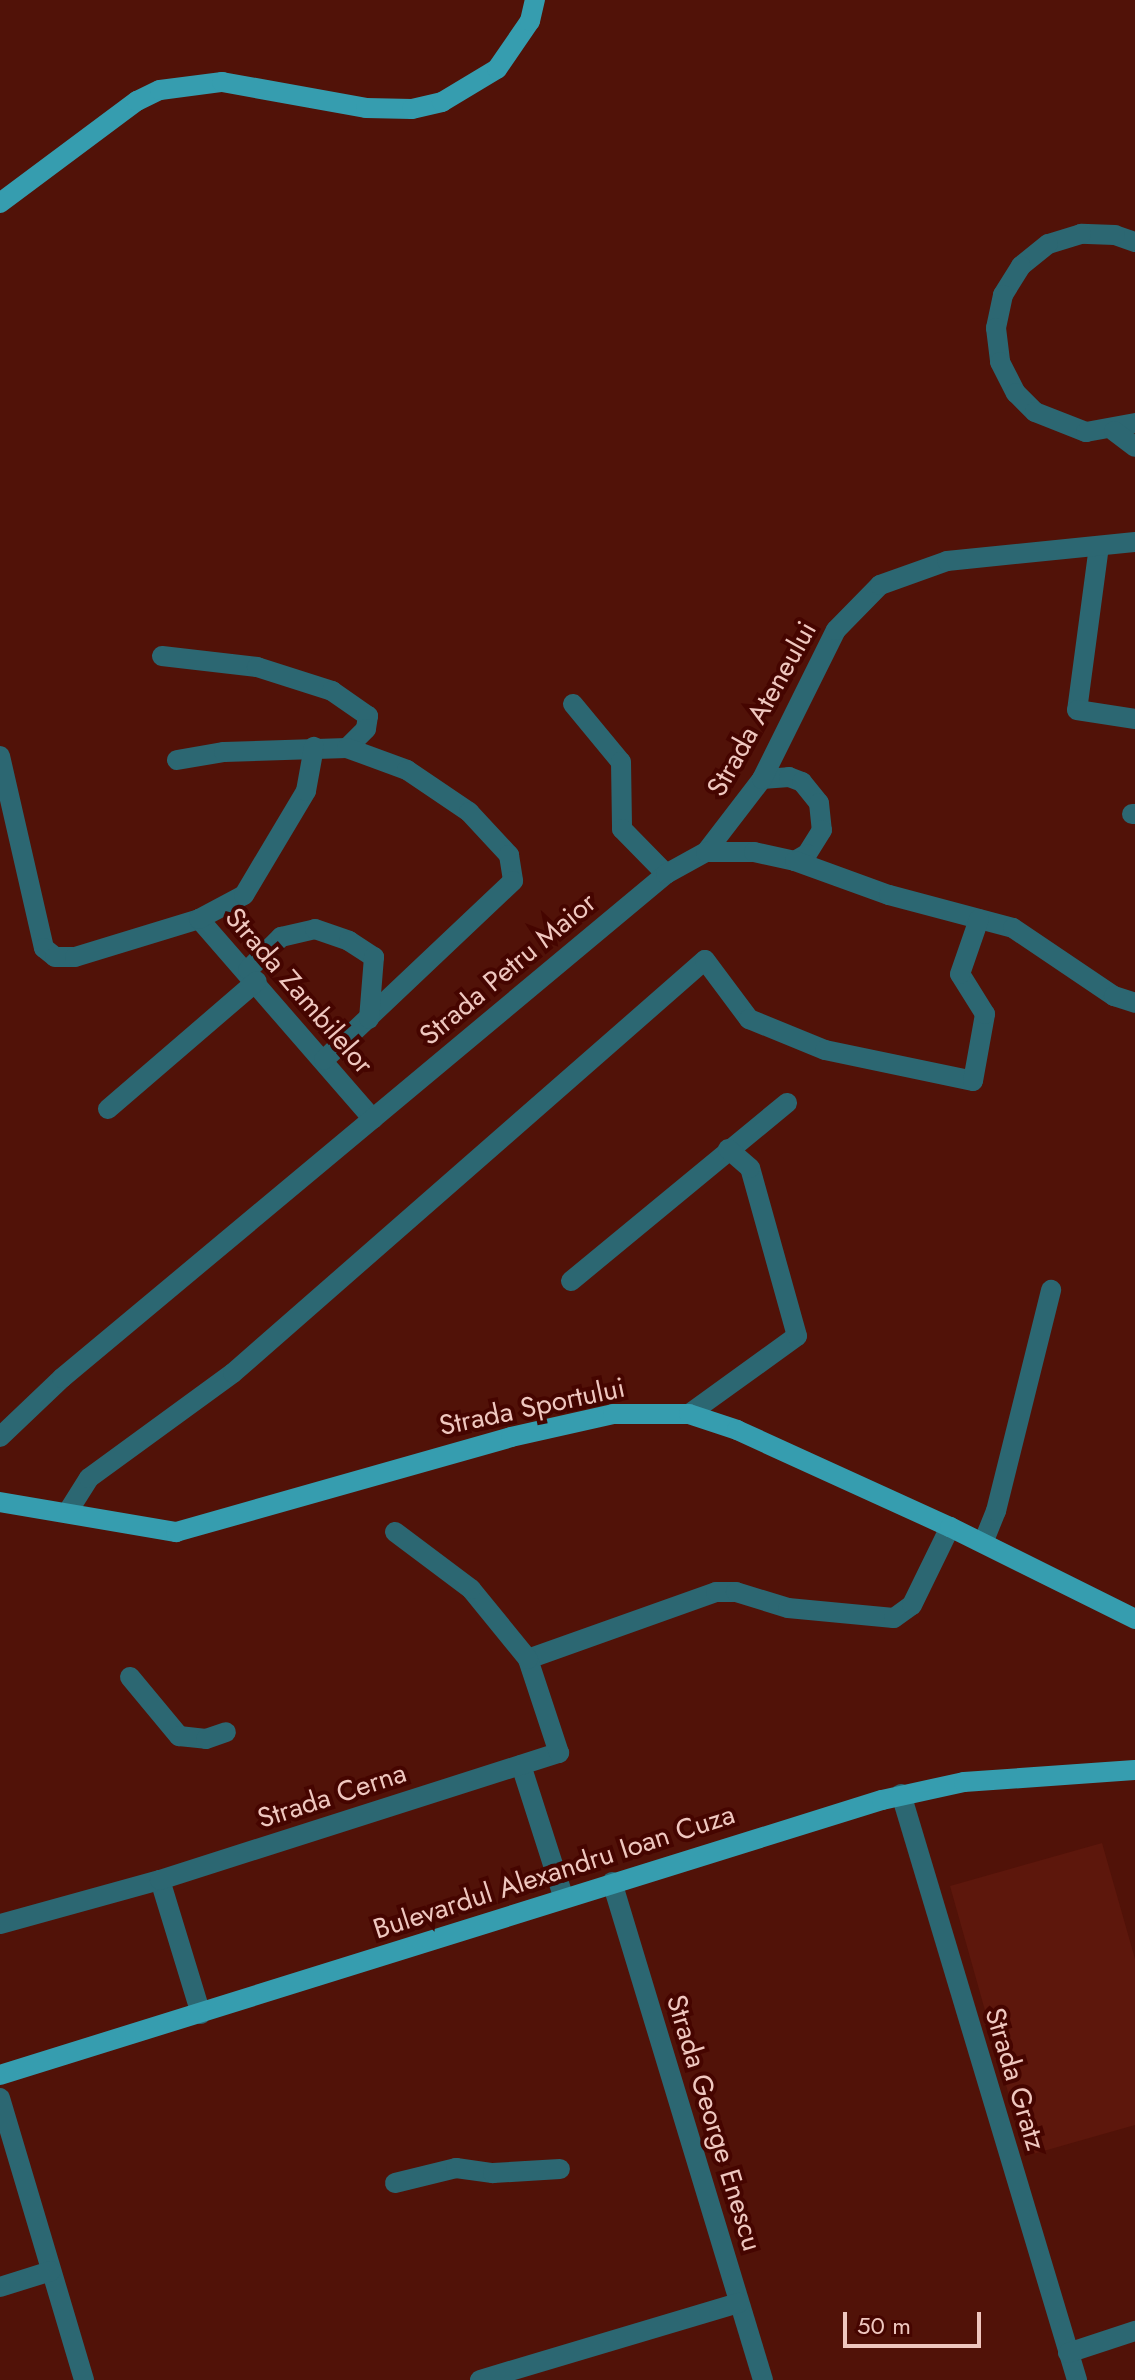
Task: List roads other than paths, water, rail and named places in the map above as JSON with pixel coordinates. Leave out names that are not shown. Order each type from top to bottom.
[{"type":"main road","points":[[0,203],[137,101],[160,90],[222,82],[366,108],[412,109],[442,102],[497,69],[516,46],[535,0]]},
{"type":"main road","name":"Strada Sportului","points":[[1,1501],[147,1530],[199,1528],[511,1437],[613,1414],[689,1414],[737,1430],[950,1527],[1135,1619]]},
{"type":"main road","name":"Bulevardul Alexandru Ioan Cuza","points":[[0,2075],[201,2014],[563,1896],[901,1794],[964,1782],[1135,1770]]},
{"type":"street","points":[[1135,242],[1115,235],[1081,234],[1048,244],[1021,266],[1003,295],[996,328],[1000,362],[1016,393],[1035,412],[1073,429],[1114,431],[1135,423]]},
{"type":"street","points":[[1114,431],[1135,447]]},
{"type":"street","name":"Strada Ateneului","points":[[706,852],[762,779],[836,630],[880,585],[947,561],[1135,542]]},
{"type":"street","points":[[1099,546],[1077,710],[1135,719]]},
{"type":"street","points":[[162,656],[257,667],[332,691],[368,716],[366,729],[347,748]]},
{"type":"street","points":[[573,704],[621,762],[622,829],[666,874]]},
{"type":"street","points":[[199,919],[244,895],[306,791],[314,747]]},
{"type":"street","points":[[177,760],[314,747],[347,748],[407,770],[469,812],[514,868],[513,881],[501,894],[324,1060]]},
{"type":"street","name":"Strada Zambilelor","points":[[0,756],[32,909],[44,948],[55,957],[75,957],[199,919],[252,975],[373,1119]]},
{"type":"street","points":[[762,779],[776,776],[802,782],[819,803],[822,830],[807,854],[795,861]]},
{"type":"street","name":"Strada Petru Maior","points":[[0,1437],[62,1378],[666,874],[706,852],[754,852],[795,861],[889,895],[1013,928],[1114,996],[1135,1003]]},
{"type":"street","points":[[67,1513],[89,1478],[233,1373],[705,960],[749,1019],[825,1050],[973,1081],[985,1014],[960,974],[979,919]]},
{"type":"street","points":[[108,1109],[252,975],[281,937],[315,929],[349,941],[374,957],[369,1019]]},
{"type":"street","points":[[571,1281],[787,1103]]},
{"type":"street","points":[[689,1414],[797,1336],[750,1168],[728,1149]]},
{"type":"street","points":[[983,1543],[996,1511],[1051,1290]]},
{"type":"street","points":[[395,1532],[471,1589],[528,1659],[716,1592],[736,1592],[788,1608],[894,1618],[912,1605],[950,1527]]},
{"type":"street","name":"Strada Cerna","points":[[0,1924],[160,1880],[559,1753],[528,1659]]},
{"type":"street","points":[[130,1677],[179,1736],[206,1739],[226,1732]]},
{"type":"street","points":[[521,1765],[563,1896]]},
{"type":"street","name":"Strada Gratz","points":[[901,1794],[1077,2380]]},
{"type":"street","points":[[160,1880],[201,2014]]},
{"type":"street","name":"Strada George Enescu","points":[[612,1882],[763,2380]]},
{"type":"street","points":[[0,2098],[84,2380]]},
{"type":"street","points":[[395,2183],[456,2168],[493,2173],[560,2169]]},
{"type":"street","points":[[0,2287],[51,2271]]},
{"type":"street","points":[[480,2380],[739,2303]]},
{"type":"street","points":[[1068,2353],[1135,2331]]}]
